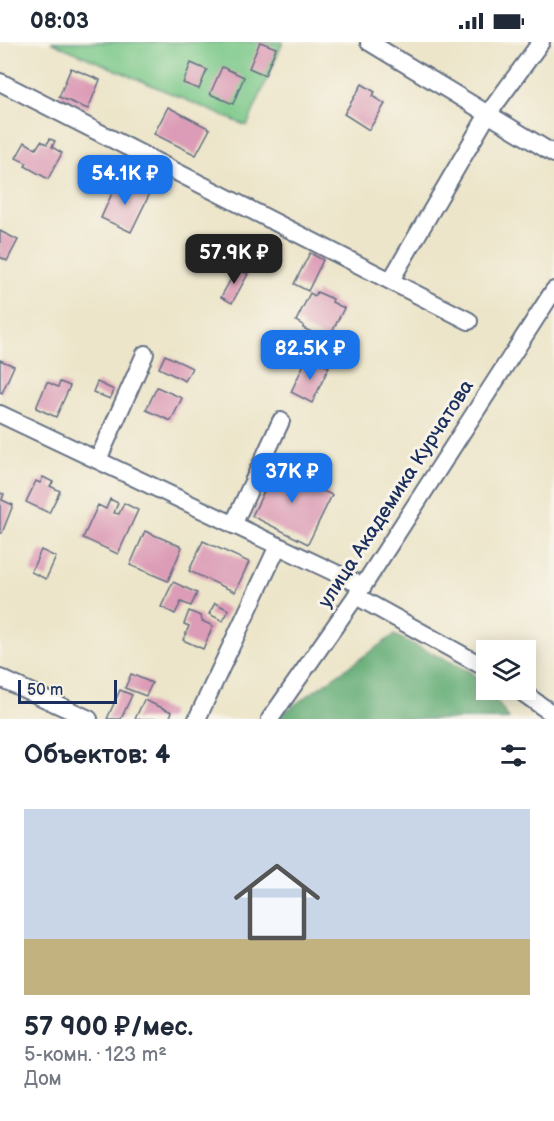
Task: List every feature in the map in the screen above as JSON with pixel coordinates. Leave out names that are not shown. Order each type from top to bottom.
[{"type":"street","points":[[369,42],[554,154]]},
{"type":"street","points":[[391,280],[488,114],[541,42]]},
{"type":"street","points":[[0,82],[469,321]]},
{"type":"street","name":"улица Академика Курчатова","points":[[270,719],[359,591],[554,290]]},
{"type":"street","points":[[98,460],[145,354]]},
{"type":"street","points":[[0,414],[278,546],[359,591],[476,662]]},
{"type":"street","points":[[234,525],[281,421]]},
{"type":"street","points":[[197,719],[278,546]]},
{"type":"street","points":[[0,678],[89,719]]},
{"type":"street","points":[[533,700],[554,715]]},
{"type":"green space","points":[[51,42],[283,42],[247,126]]},
{"type":"green space","points":[[394,635],[471,672],[476,678],[476,700],[495,700],[509,719],[279,719],[283,713]]},
{"type":"building","points":[[260,42],[276,48],[265,75],[249,68]]},
{"type":"building","points":[[191,63],[207,70],[199,89],[183,83]]},
{"type":"building","points":[[222,67],[244,77],[233,104],[210,94]]},
{"type":"building","points":[[71,68],[100,80],[88,109],[59,97]]},
{"type":"building","points":[[362,84],[375,92],[372,96],[385,104],[369,130],[344,114]]},
{"type":"building","points":[[168,107],[210,129],[196,155],[154,134]]},
{"type":"building","points":[[50,139],[55,141],[52,147],[62,153],[48,179],[25,166],[27,163],[16,158],[25,142],[36,149],[41,141],[47,144]]},
{"type":"building","points":[[118,180],[149,195],[131,232],[101,218]]},
{"type":"building","points":[[0,231],[18,240],[7,261],[0,257]]},
{"type":"building","points":[[310,253],[323,260],[308,291],[294,284]]},
{"type":"building","points":[[237,268],[248,274],[232,303],[221,297]]},
{"type":"building","points":[[317,292],[333,299],[332,302],[344,308],[328,340],[303,328],[303,325],[296,321],[310,293],[315,296]]},
{"type":"building","points":[[165,355],[192,368],[185,381],[159,368]]},
{"type":"building","points":[[0,360],[14,366],[2,393],[0,392]]},
{"type":"building","points":[[315,361],[329,367],[312,403],[291,392],[305,362],[313,365]]},
{"type":"building","points":[[47,382],[58,387],[60,382],[70,386],[56,417],[36,408]]},
{"type":"building","points":[[97,382],[114,390],[110,399],[93,392]]},
{"type":"building","points":[[157,387],[182,398],[171,421],[146,410]]},
{"type":"building","points":[[268,466],[273,469],[274,466],[307,483],[311,476],[322,481],[319,489],[332,495],[308,544],[252,516],[268,483],[261,479]]},
{"type":"building","points":[[43,477],[53,482],[50,486],[60,491],[49,513],[26,502],[36,481],[40,483]]},
{"type":"building","points":[[0,493],[4,494],[2,500],[13,505],[2,533],[0,533]]},
{"type":"building","points":[[110,499],[118,503],[114,513],[119,514],[124,503],[138,510],[118,554],[83,538],[98,505],[106,509]]},
{"type":"building","points":[[145,531],[182,547],[168,581],[130,565]]},
{"type":"building","points":[[203,541],[249,562],[235,592],[189,571]]},
{"type":"building","points":[[41,550],[56,557],[46,579],[31,572]]},
{"type":"building","points":[[173,582],[197,593],[191,606],[181,602],[175,614],[161,607]]},
{"type":"building","points":[[215,603],[229,610],[223,621],[209,614]]},
{"type":"building","points":[[189,611],[201,616],[202,621],[213,626],[203,649],[183,640],[189,626],[184,624]]},
{"type":"building","points":[[131,674],[152,683],[146,696],[125,688]]},
{"type":"building","points":[[120,690],[132,695],[121,719],[107,719]]},
{"type":"building","points":[[144,700],[172,712],[169,719],[135,719]]}]
